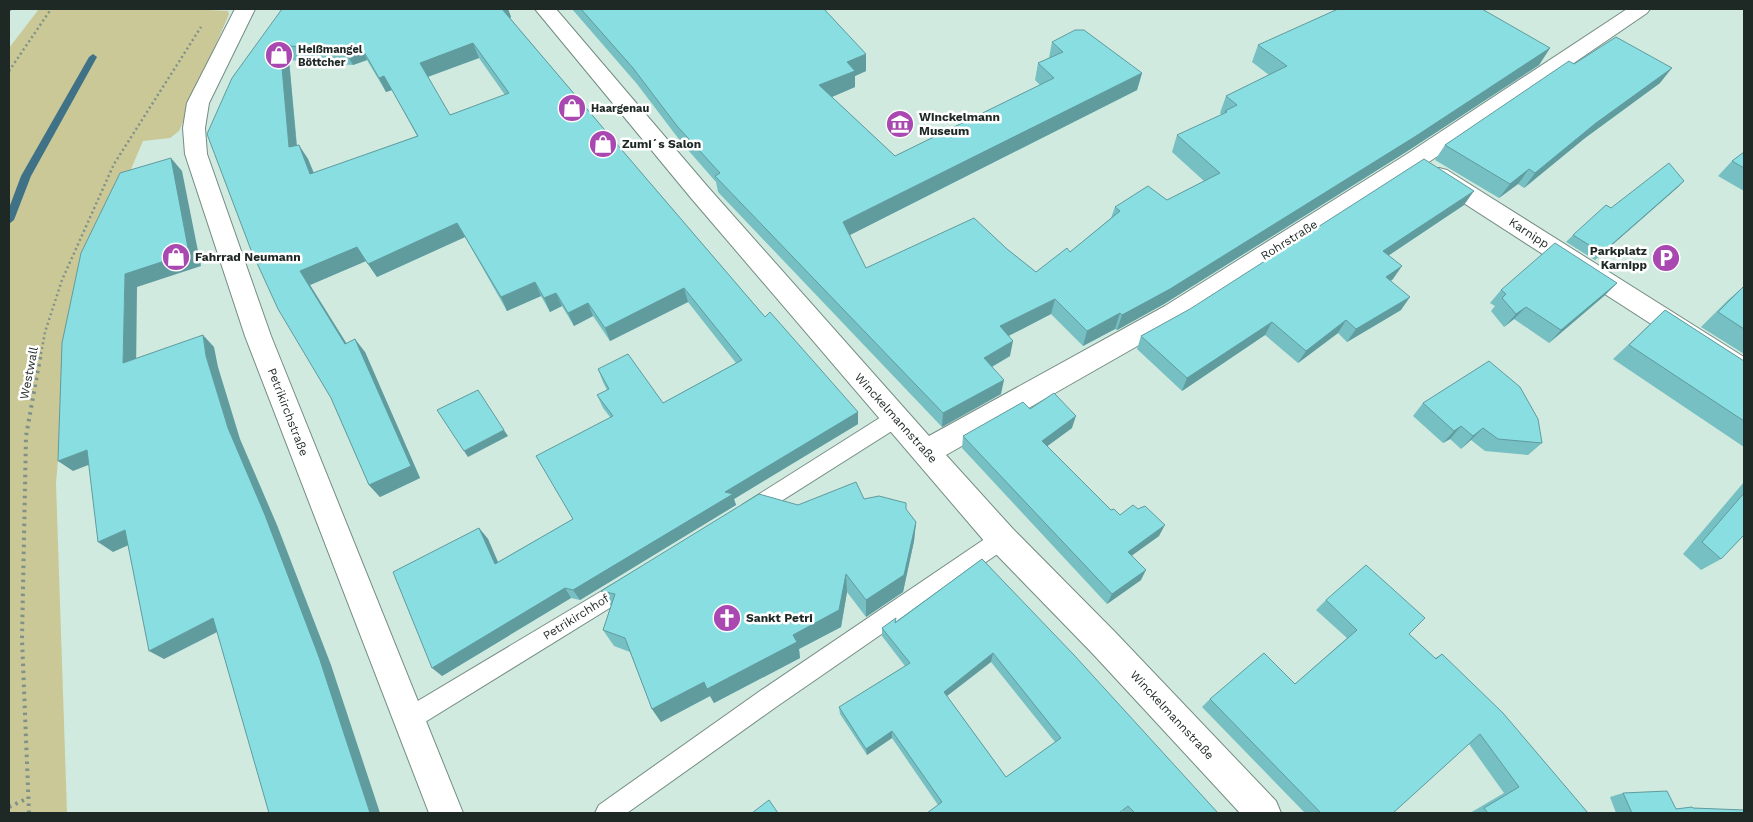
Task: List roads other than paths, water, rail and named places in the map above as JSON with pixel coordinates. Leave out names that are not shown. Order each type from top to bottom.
[{"type":"street","name":"Petrikirchstraße","points":[[245,9],[198,103],[194,128],[196,154],[258,336],[446,813]]},
{"type":"street","name":"Winckelmannstraße","points":[[545,9],[699,192],[1002,539],[1264,813]]},
{"type":"street","name":"Rohrstraße","points":[[926,452],[1174,313],[1415,160],[1640,9]]},
{"type":"street","name":"Karnipp","points":[[1415,160],[1744,370]]},
{"type":"lane","points":[[731,522],[896,418]]},
{"type":"lane","points":[[607,813],[768,699],[1002,539]]},
{"type":"lane","name":"Petrikirchhof","points":[[409,720],[648,573]]},
{"type":"waterway","points":[[9,220],[26,176],[93,57]]},
{"type":"place","name":"Heißmangel Böttcher","points":[[279,55]]},
{"type":"place","name":"Haargenau","points":[[572,108]]},
{"type":"place","name":"Winckelmann Museum","points":[[900,124]]},
{"type":"place","name":"Zumi´s Salon","points":[[603,144]]},
{"type":"place","name":"Fahrrad Neumann","points":[[176,257]]},
{"type":"place","name":"Parkplatz Karnipp","points":[[1666,258]]},
{"type":"place","name":"Sankt Petri","points":[[727,618]]}]
